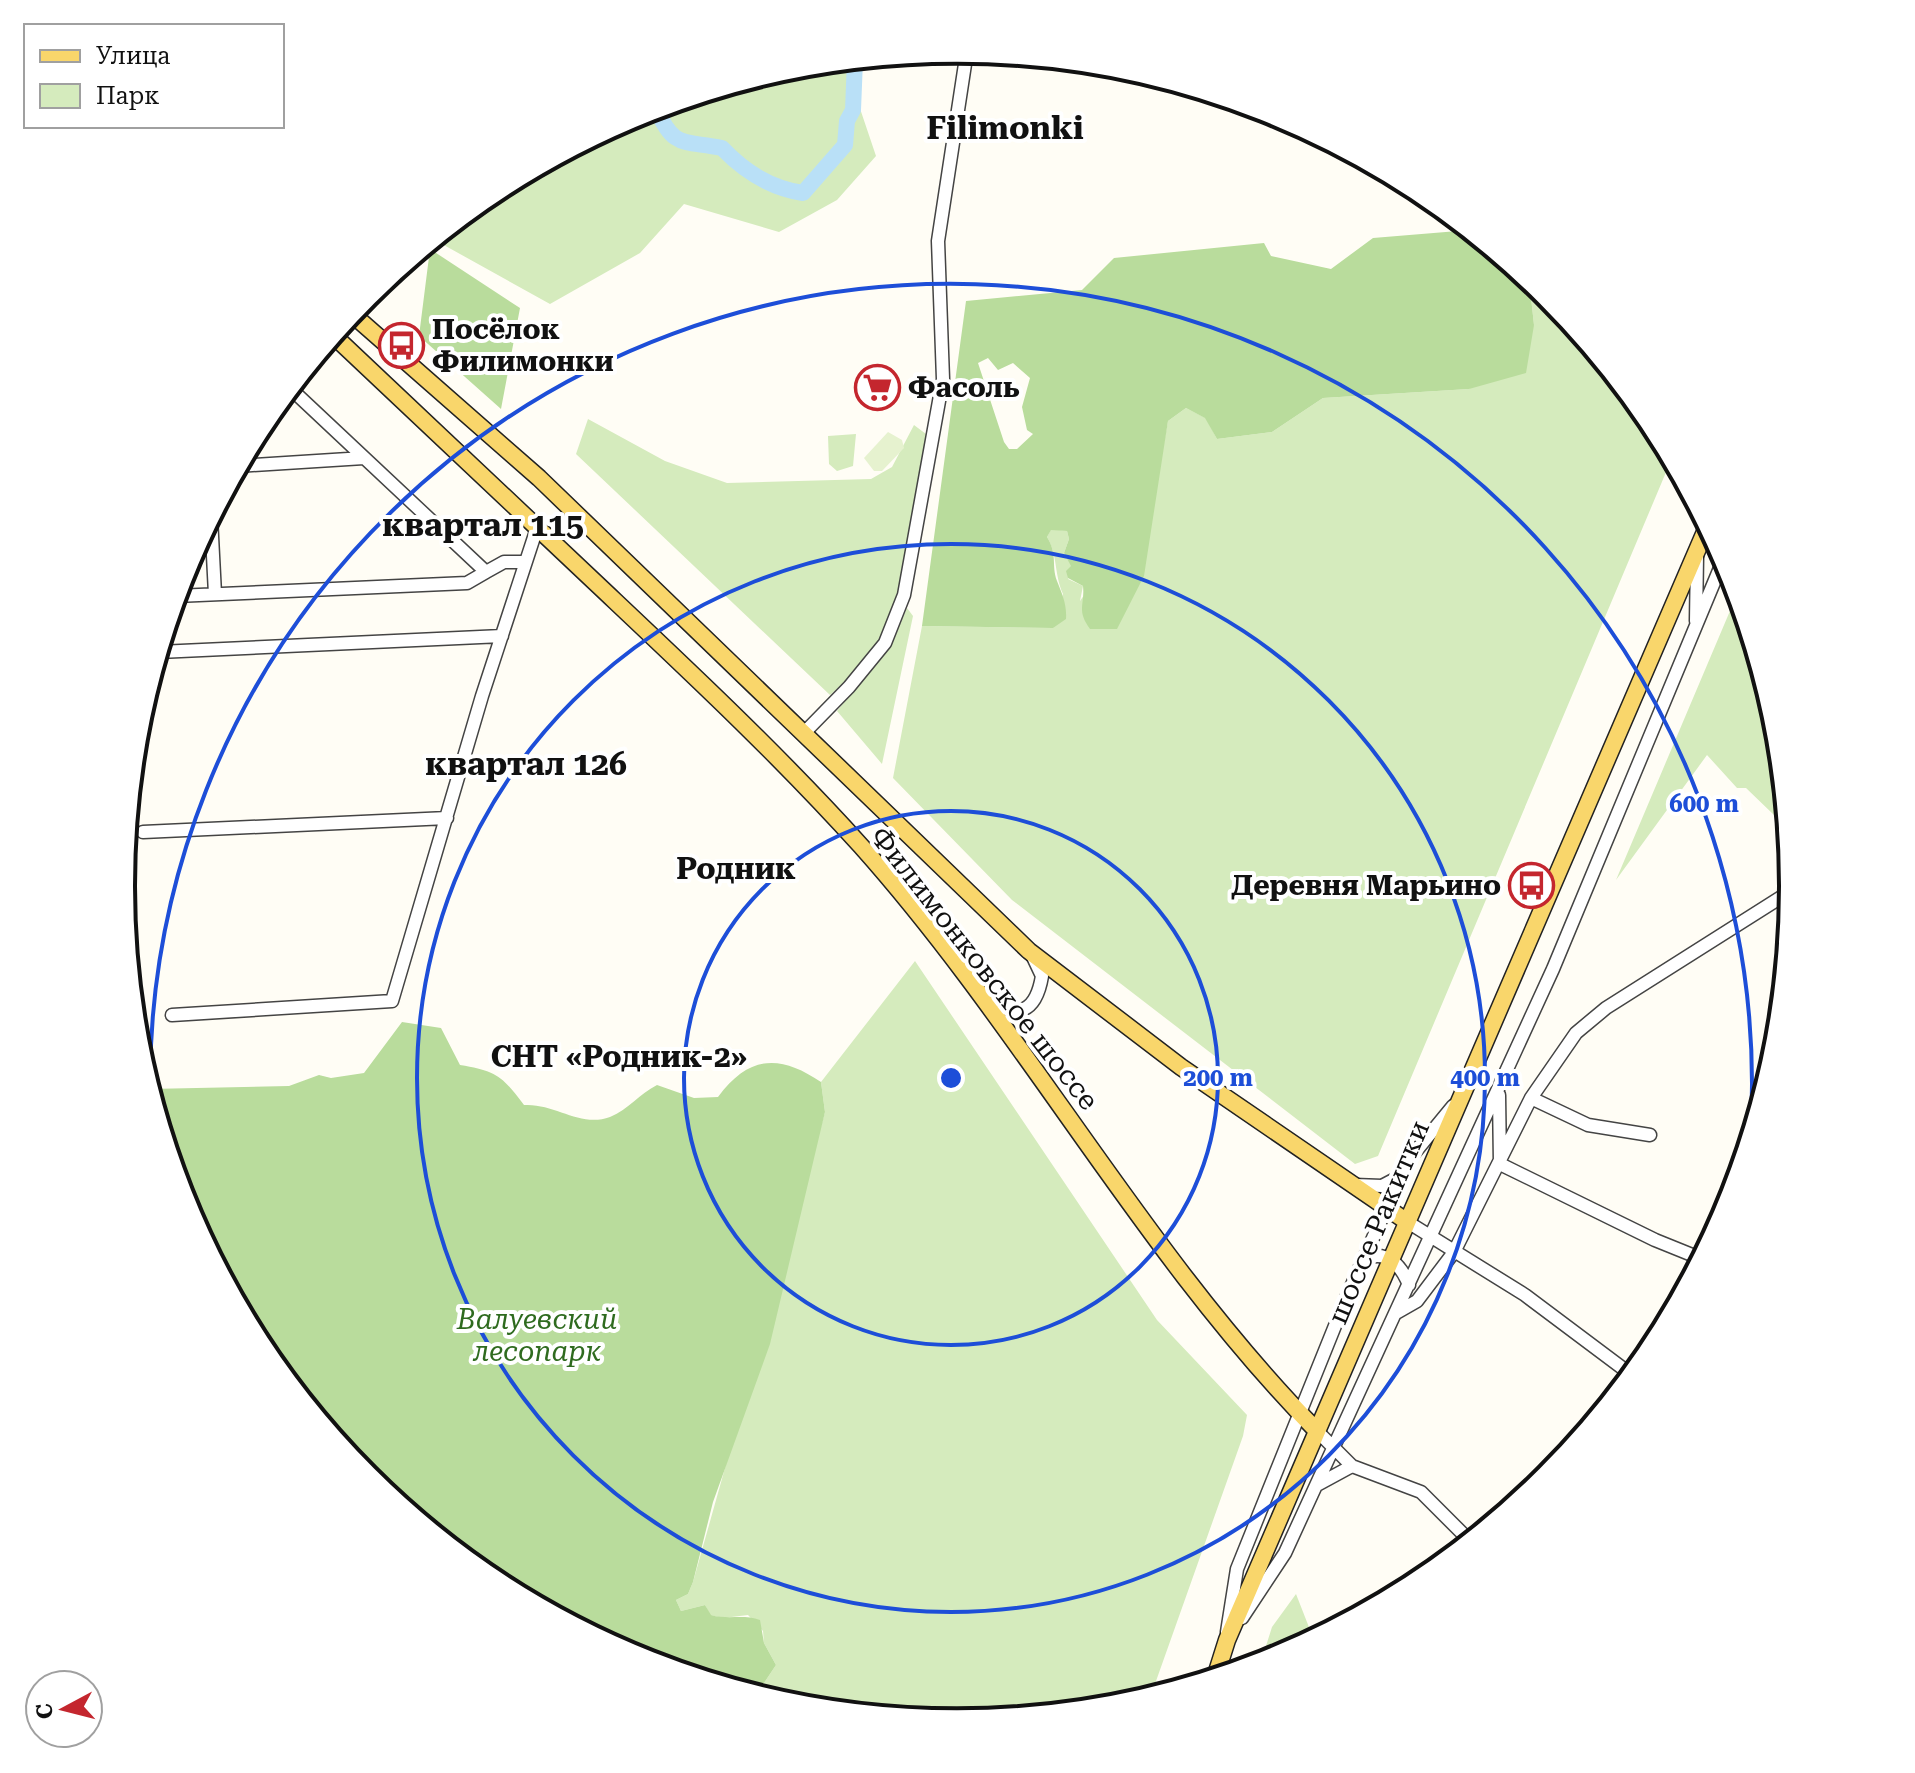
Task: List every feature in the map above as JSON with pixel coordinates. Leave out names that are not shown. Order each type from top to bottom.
[{"type":"main road","name":"Филимонковское шоссе","points":[[361,321],[539,478],[1029,951],[1181,1067],[1406,1221]]},
{"type":"main road","name":"Филимонковское шоссе","points":[[341,342],[731,710],[861,847],[974,986],[1174,1264],[1317,1431]]},
{"type":"main road","name":"шоссе Ракитки","points":[[1219,1666],[1227,1640],[1390,1258],[1702,539]]},
{"type":"street","points":[[804,733],[849,687],[885,643],[904,595],[943,379],[938,241],[965,64]]},
{"type":"street","points":[[298,396],[486,572]]},
{"type":"street","points":[[251,465],[364,458]]},
{"type":"street","points":[[172,1015],[392,1001],[520,581],[523,562],[537,528]]},
{"type":"street","points":[[212,540],[215,594]]},
{"type":"street","points":[[1695,628],[1697,550]]},
{"type":"street","points":[[189,595],[467,583],[504,562],[523,562]]},
{"type":"street","points":[[1227,1640],[1285,1553],[1499,1091],[1718,574]]},
{"type":"street","points":[[170,651],[502,636]]},
{"type":"street","points":[[143,832],[447,818]]},
{"type":"street","points":[[1396,1313],[1417,1301],[1454,1252],[1531,1098],[1565,1047],[1590,1020],[1780,898]]},
{"type":"street","points":[[974,986],[1001,1009],[1024,1010],[1040,990],[1042,976],[1029,951]]},
{"type":"street","points":[[1499,1091],[1500,1164]]},
{"type":"street","points":[[1227,1640],[1237,1569],[1363,1260],[1407,1162],[1460,1097]]},
{"type":"street","points":[[1531,1098],[1588,1125],[1650,1135]]},
{"type":"street","points":[[1500,1164],[1692,1255]]},
{"type":"street","points":[[1351,1184],[1382,1186],[1401,1176]]},
{"type":"street","name":"Филимонковское шоссе","points":[[1406,1221],[1525,1295],[1623,1369]]},
{"type":"street","points":[[1363,1260],[1378,1255],[1390,1258],[1402,1270],[1409,1285]]},
{"type":"street","points":[[1317,1431],[1328,1433],[1343,1427]]},
{"type":"street","points":[[1343,1427],[1352,1466]]},
{"type":"street","points":[[1317,1431],[1352,1466],[1411,1485],[1463,1535]]},
{"type":"street","points":[[1317,1485],[1352,1466]]},
{"type":"green space","points":[[848,71],[876,156],[837,200],[779,232],[684,204],[640,253],[550,304],[444,245],[546,174],[643,127],[745,92]]},
{"type":"green space","points":[[1454,231],[1531,297],[1534,325],[1526,373],[1469,389],[1323,398],[1272,432],[1217,439],[1205,418],[1186,408],[1168,421],[1144,576],[1117,629],[1090,629],[1082,612],[1083,586],[1068,578],[1066,571],[1071,566],[1064,553],[1069,539],[1067,531],[1051,530],[1047,537],[1065,604],[1066,619],[1053,628],[922,626],[966,301],[1082,290],[1114,258],[1264,243],[1271,256],[1331,269],[1373,238]],"holes":[[[988,358],[998,370],[1013,363],[1030,378],[1022,407],[1027,430],[1033,434],[1017,449],[1009,449],[1004,442],[978,363]]]},
{"type":"green space","points":[[435,252],[520,308],[501,409],[419,336],[429,257]]},
{"type":"green space","points":[[1531,297],[1576,344],[1610,386],[1667,470],[1378,1156],[1355,1164],[1012,900],[893,778],[922,626],[1053,628],[1063,594],[1047,537],[1051,529],[1067,531],[1069,539],[1064,553],[1072,566],[1068,579],[1083,586],[1080,601],[1155,491],[1168,421],[1186,408],[1206,418],[1217,439],[1272,432],[1323,398],[1469,389],[1534,325]]},
{"type":"green space","points":[[588,419],[665,461],[727,483],[871,479],[892,467],[914,425],[926,434],[910,540],[888,621],[868,654],[837,689],[830,695],[576,454]]},
{"type":"green space","points":[[888,432],[902,440],[904,448],[882,471],[874,471],[864,458]]},
{"type":"green space","points":[[856,434],[853,466],[837,471],[829,464],[828,436]]},
{"type":"green space","points":[[907,608],[913,616],[882,764],[837,711],[893,641]]},
{"type":"green space","points":[[1731,609],[1752,674],[1764,726],[1777,822],[1746,788],[1737,788],[1707,755],[1616,880]]},
{"type":"green space","points":[[915,961],[1157,1320],[1247,1415],[1243,1436],[1155,1685],[1065,1702],[1011,1707],[958,1709],[850,1702],[763,1685],[776,1665],[764,1643],[763,1631],[748,1615],[723,1618],[710,1615],[705,1605],[681,1611],[676,1600],[688,1594],[693,1582],[825,1112],[821,1082]]},
{"type":"green space","name":"Валуевский лесопарк","points":[[402,1022],[441,1028],[460,1065],[498,1076],[524,1105],[535,1105],[578,1118],[599,1120],[610,1117],[657,1085],[694,1098],[718,1097],[741,1073],[766,1063],[792,1067],[821,1082],[825,1112],[770,1344],[713,1502],[693,1582],[688,1594],[676,1600],[681,1611],[705,1605],[711,1615],[760,1620],[764,1643],[776,1665],[763,1685],[693,1665],[643,1646],[546,1599],[501,1570],[415,1505],[376,1468],[339,1429],[274,1343],[245,1298],[198,1201],[161,1089],[289,1086],[319,1075],[331,1078],[364,1073]]},
{"type":"green space","points":[[1296,1594],[1310,1629],[1265,1649],[1272,1627]]},
{"type":"waterway","points":[[662,120],[682,141],[722,148],[759,178],[803,193],[845,145],[847,121],[853,110],[855,71]]},
{"type":"place","name":"Посёлок Филимонки","points":[[401,345]]},
{"type":"place","name":"Фасоль","points":[[877,387]]},
{"type":"place","name":"Деревня Марьино","points":[[1532,885]]},
{"type":"district","name":"Filimonki","points":[[1005,128]]},
{"type":"district","name":"квартал 115","points":[[483,525]]},
{"type":"district","name":"квартал 126","points":[[526,764]]},
{"type":"district","name":"Родник","points":[[736,869]]},
{"type":"district","name":"СНТ «Родник-2»","points":[[619,1057]]}]
